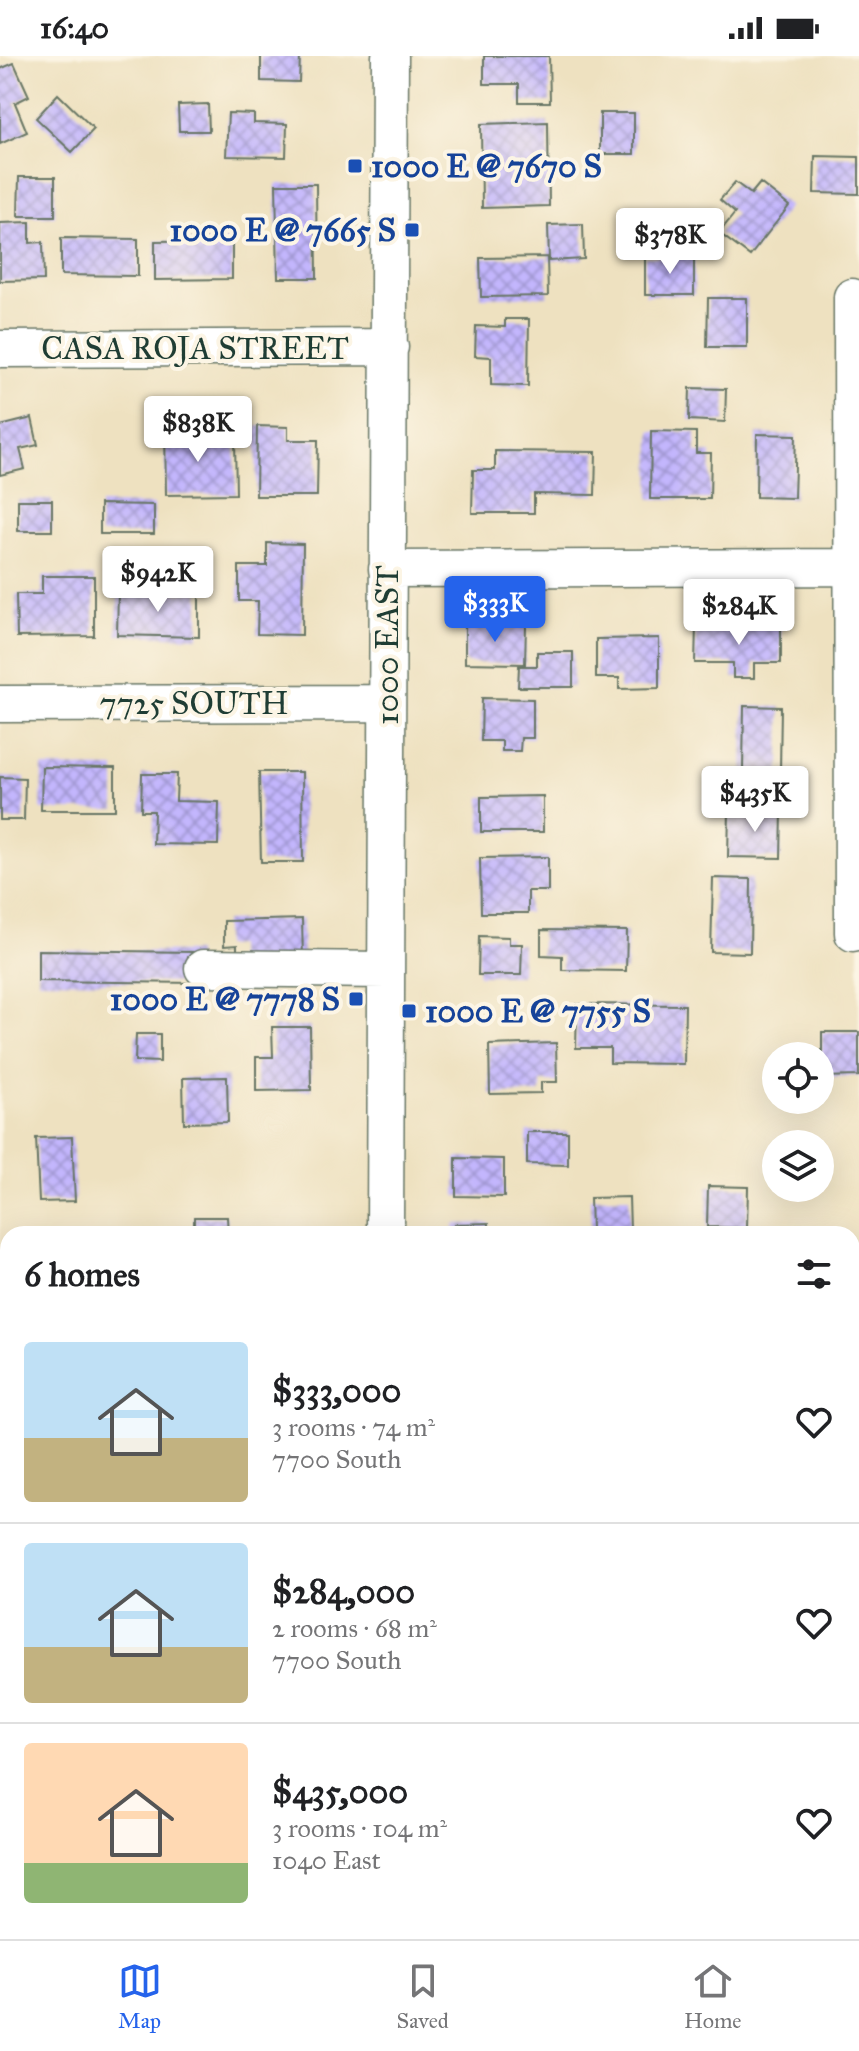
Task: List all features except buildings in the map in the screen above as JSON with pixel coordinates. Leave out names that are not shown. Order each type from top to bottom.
[{"type":"street","name":"1000 EAST","points":[[385,1226],[390,56]]},
{"type":"street","points":[[852,297],[855,568],[853,933]]},
{"type":"street","name":"CASA ROJA STREET","points":[[0,349],[390,347]]},
{"type":"street","points":[[387,569],[855,568]]},
{"type":"street","name":"7725 SOUTH","points":[[0,704],[387,703]]},
{"type":"street","points":[[203,968],[386,970]]},
{"type":"place","name":"1000 E @ 7670 S","points":[[355,166]]},
{"type":"place","name":"1000 E @ 7665 S","points":[[412,230]]},
{"type":"place","name":"1000 E @ 7778 S","points":[[356,999]]},
{"type":"place","name":"1000 E @ 7755 S","points":[[409,1011]]}]
